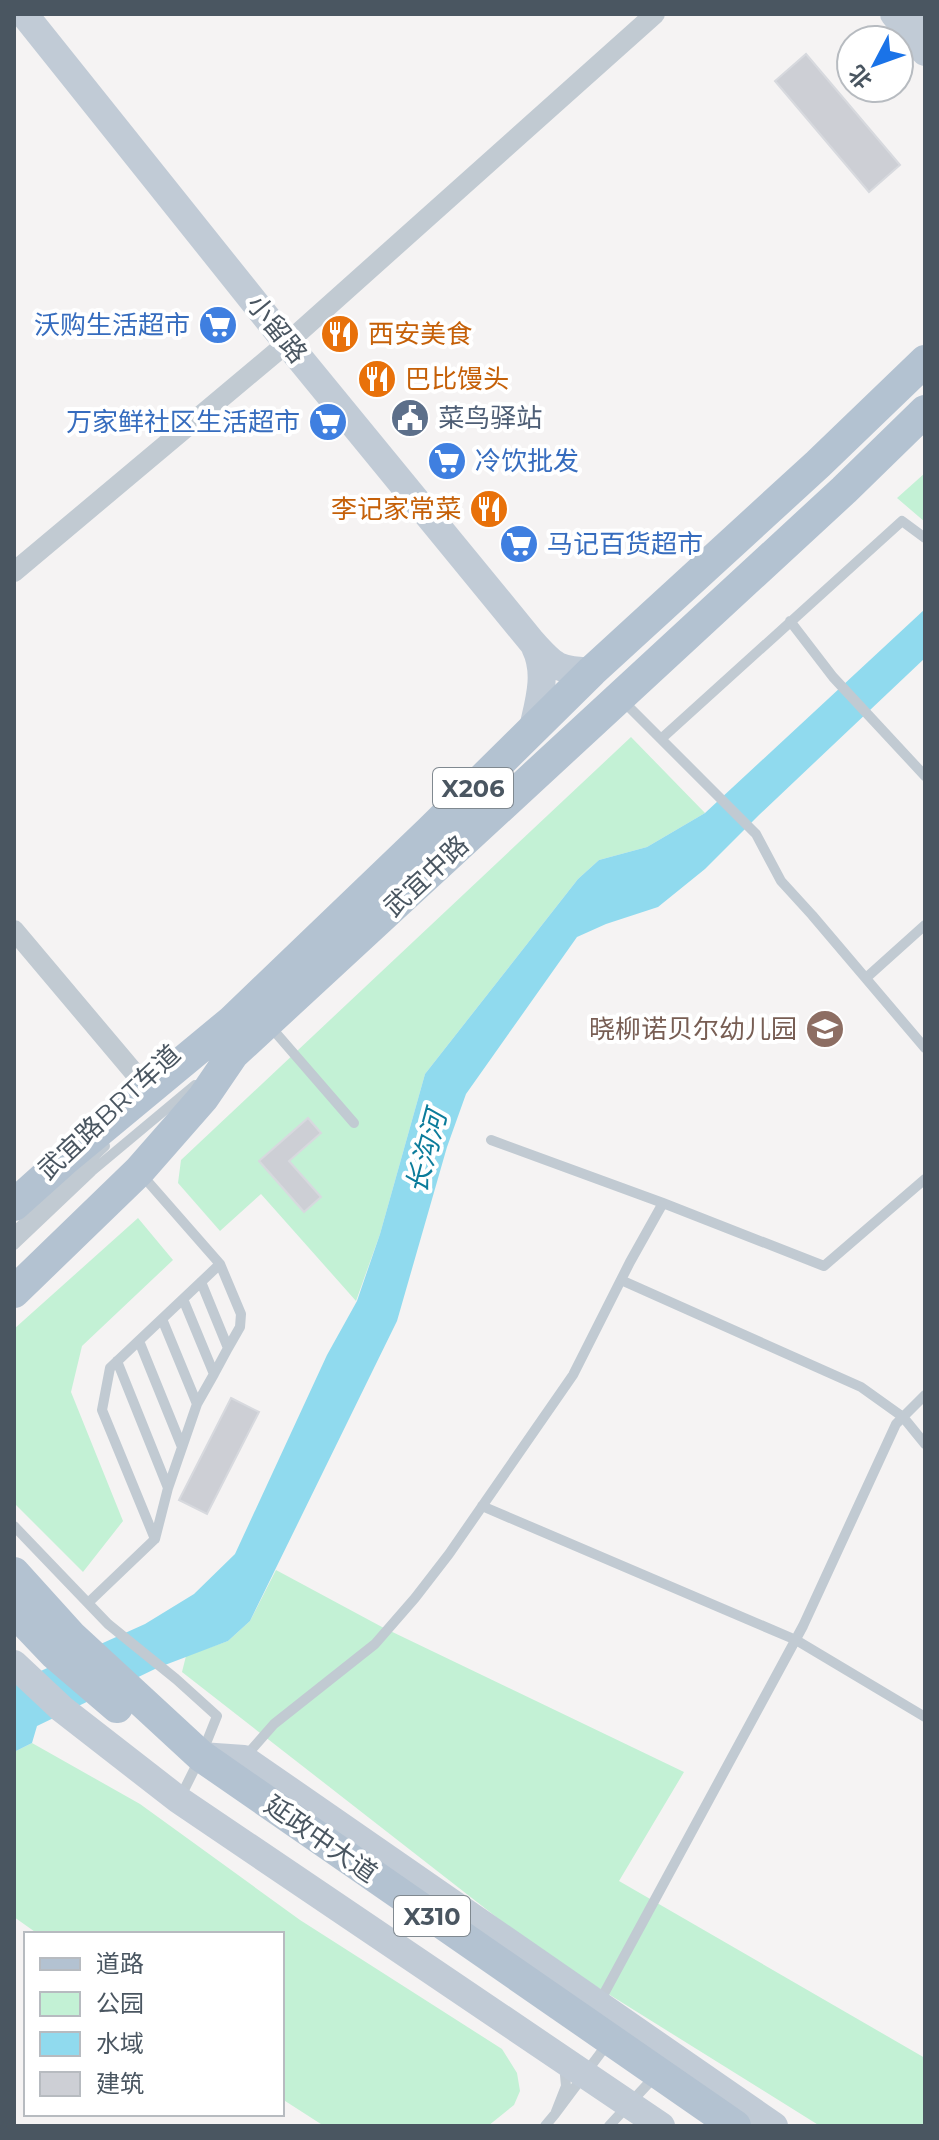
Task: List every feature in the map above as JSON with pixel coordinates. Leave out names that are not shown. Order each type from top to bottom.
[{"type":"main road","name":"武宜中路","points":[[14,1205],[63,1161],[149,1096],[232,1021],[592,671],[818,464],[925,361]]},
{"type":"main road","name":"武宜中路","points":[[14,1292],[139,1171],[203,1098],[233,1054],[844,490],[925,411]]},
{"type":"main road","name":"延政中大道","points":[[14,1573],[62,1644]]},
{"type":"main road","name":"延政中大道","points":[[14,1611],[62,1644],[129,1704],[190,1777],[596,2050],[735,2126]]},
{"type":"main road","name":"延政中大道","points":[[651,2080],[701,2126]]},
{"type":"street","points":[[14,572],[287,343],[655,14]]},
{"type":"street","points":[[894,14],[925,52]]},
{"type":"street","name":"小留路","points":[[23,17],[532,642],[551,663],[570,671],[592,671]]},
{"type":"street","name":"小留路","points":[[532,642],[541,660],[542,689],[533,728]]},
{"type":"street","points":[[14,930],[149,1096]]},
{"type":"street","points":[[17,1667],[62,1709],[190,1777],[244,1759],[598,2004],[596,2050]]},
{"type":"street","points":[[651,2080],[661,2126]]},
{"type":"street","points":[[651,2080],[774,2126]]},
{"type":"lane","points":[[661,739],[902,521],[925,538]]},
{"type":"lane","points":[[790,621],[833,677],[925,776]]},
{"type":"lane","points":[[620,698],[756,834],[781,881],[925,1048]]},
{"type":"lane","points":[[866,978],[925,925]]},
{"type":"lane","points":[[267,1022],[354,1123]]},
{"type":"lane","name":"武宜路BRT车道","points":[[14,1245],[92,1171],[233,1054]]},
{"type":"lane","name":"武宜路BRT车道","points":[[14,1232],[117,1134]]},
{"type":"lane","points":[[491,1140],[824,1266],[925,1179]]},
{"type":"lane","points":[[88,1603],[155,1539],[168,1488],[197,1404],[240,1327],[241,1314],[220,1264],[139,1171]]},
{"type":"lane","points":[[244,1759],[274,1724],[375,1644],[415,1598],[573,1375],[663,1203]]},
{"type":"lane","points":[[155,1539],[102,1410],[110,1368],[220,1264]]},
{"type":"lane","points":[[621,1280],[861,1387],[903,1417],[925,1444]]},
{"type":"lane","points":[[201,1282],[228,1348]]},
{"type":"lane","points":[[183,1299],[214,1374]]},
{"type":"lane","points":[[162,1319],[197,1404]]},
{"type":"lane","points":[[139,1341],[182,1447]]},
{"type":"lane","points":[[117,1361],[168,1488]]},
{"type":"lane","points":[[598,2004],[796,1640],[896,1424],[925,1395]]},
{"type":"lane","points":[[482,1506],[796,1640],[925,1717]]},
{"type":"lane","points":[[14,1526],[108,1624],[217,1716],[190,1777]]},
{"type":"lane","points":[[555,2114],[566,2086],[596,2050]]},
{"type":"lane","points":[[545,2126],[596,2050]]},
{"type":"lane","points":[[609,2126],[651,2080]]},
{"type":"green space","points":[[925,473],[925,522],[897,498]]},
{"type":"green space","points":[[631,737],[705,813],[647,847],[599,860],[578,879],[425,1074],[380,1234],[356,1301],[261,1194],[220,1231],[178,1183],[181,1160]]},
{"type":"green space","points":[[138,1218],[173,1260],[82,1346],[71,1392],[123,1521],[83,1572],[14,1503],[14,1329]]},
{"type":"green space","points":[[276,1570],[382,1627],[684,1772],[619,1881],[925,2058],[925,2126],[820,2126],[541,1952],[182,1672],[186,1656],[228,1641],[250,1621]]},
{"type":"green space","points":[[32,1743],[140,1804],[300,1920],[502,2049],[517,2073],[520,2091],[514,2105],[488,2126],[324,2126],[284,2100],[284,1932],[35,1932],[14,1917],[14,1752]]},
{"type":"water","name":"长沟河","points":[[925,609],[925,658],[705,869],[658,907],[577,937],[466,1094],[447,1147],[397,1321],[250,1621],[228,1641],[157,1668],[37,1726],[32,1743],[14,1752],[14,1683],[145,1624],[194,1594],[235,1554],[327,1355],[357,1301],[380,1234],[425,1074],[578,879],[599,860],[647,847],[705,813]]},
{"type":"building","points":[[806,54],[835,88],[835,104],[848,104],[900,165],[869,192],[775,81]]},
{"type":"building","points":[[308,1118],[321,1133],[289,1161],[321,1197],[304,1212],[259,1161]]},
{"type":"building","points":[[231,1398],[259,1412],[207,1514],[179,1500]]},
{"type":"place","name":"沃购生活超市","points":[[218,325]]},
{"type":"place","name":"西安美食","points":[[340,334]]},
{"type":"place","name":"巴比馒头","points":[[377,379]]},
{"type":"place","name":"菜鸟驿站","points":[[410,418]]},
{"type":"place","name":"万家鲜社区生活超市","points":[[328,422]]},
{"type":"place","name":"冷饮批发","points":[[447,461]]},
{"type":"place","name":"李记家常菜","points":[[489,509]]},
{"type":"place","name":"马记百货超市","points":[[519,544]]},
{"type":"place","name":"晓柳诺贝尔幼儿园","points":[[825,1029]]}]
